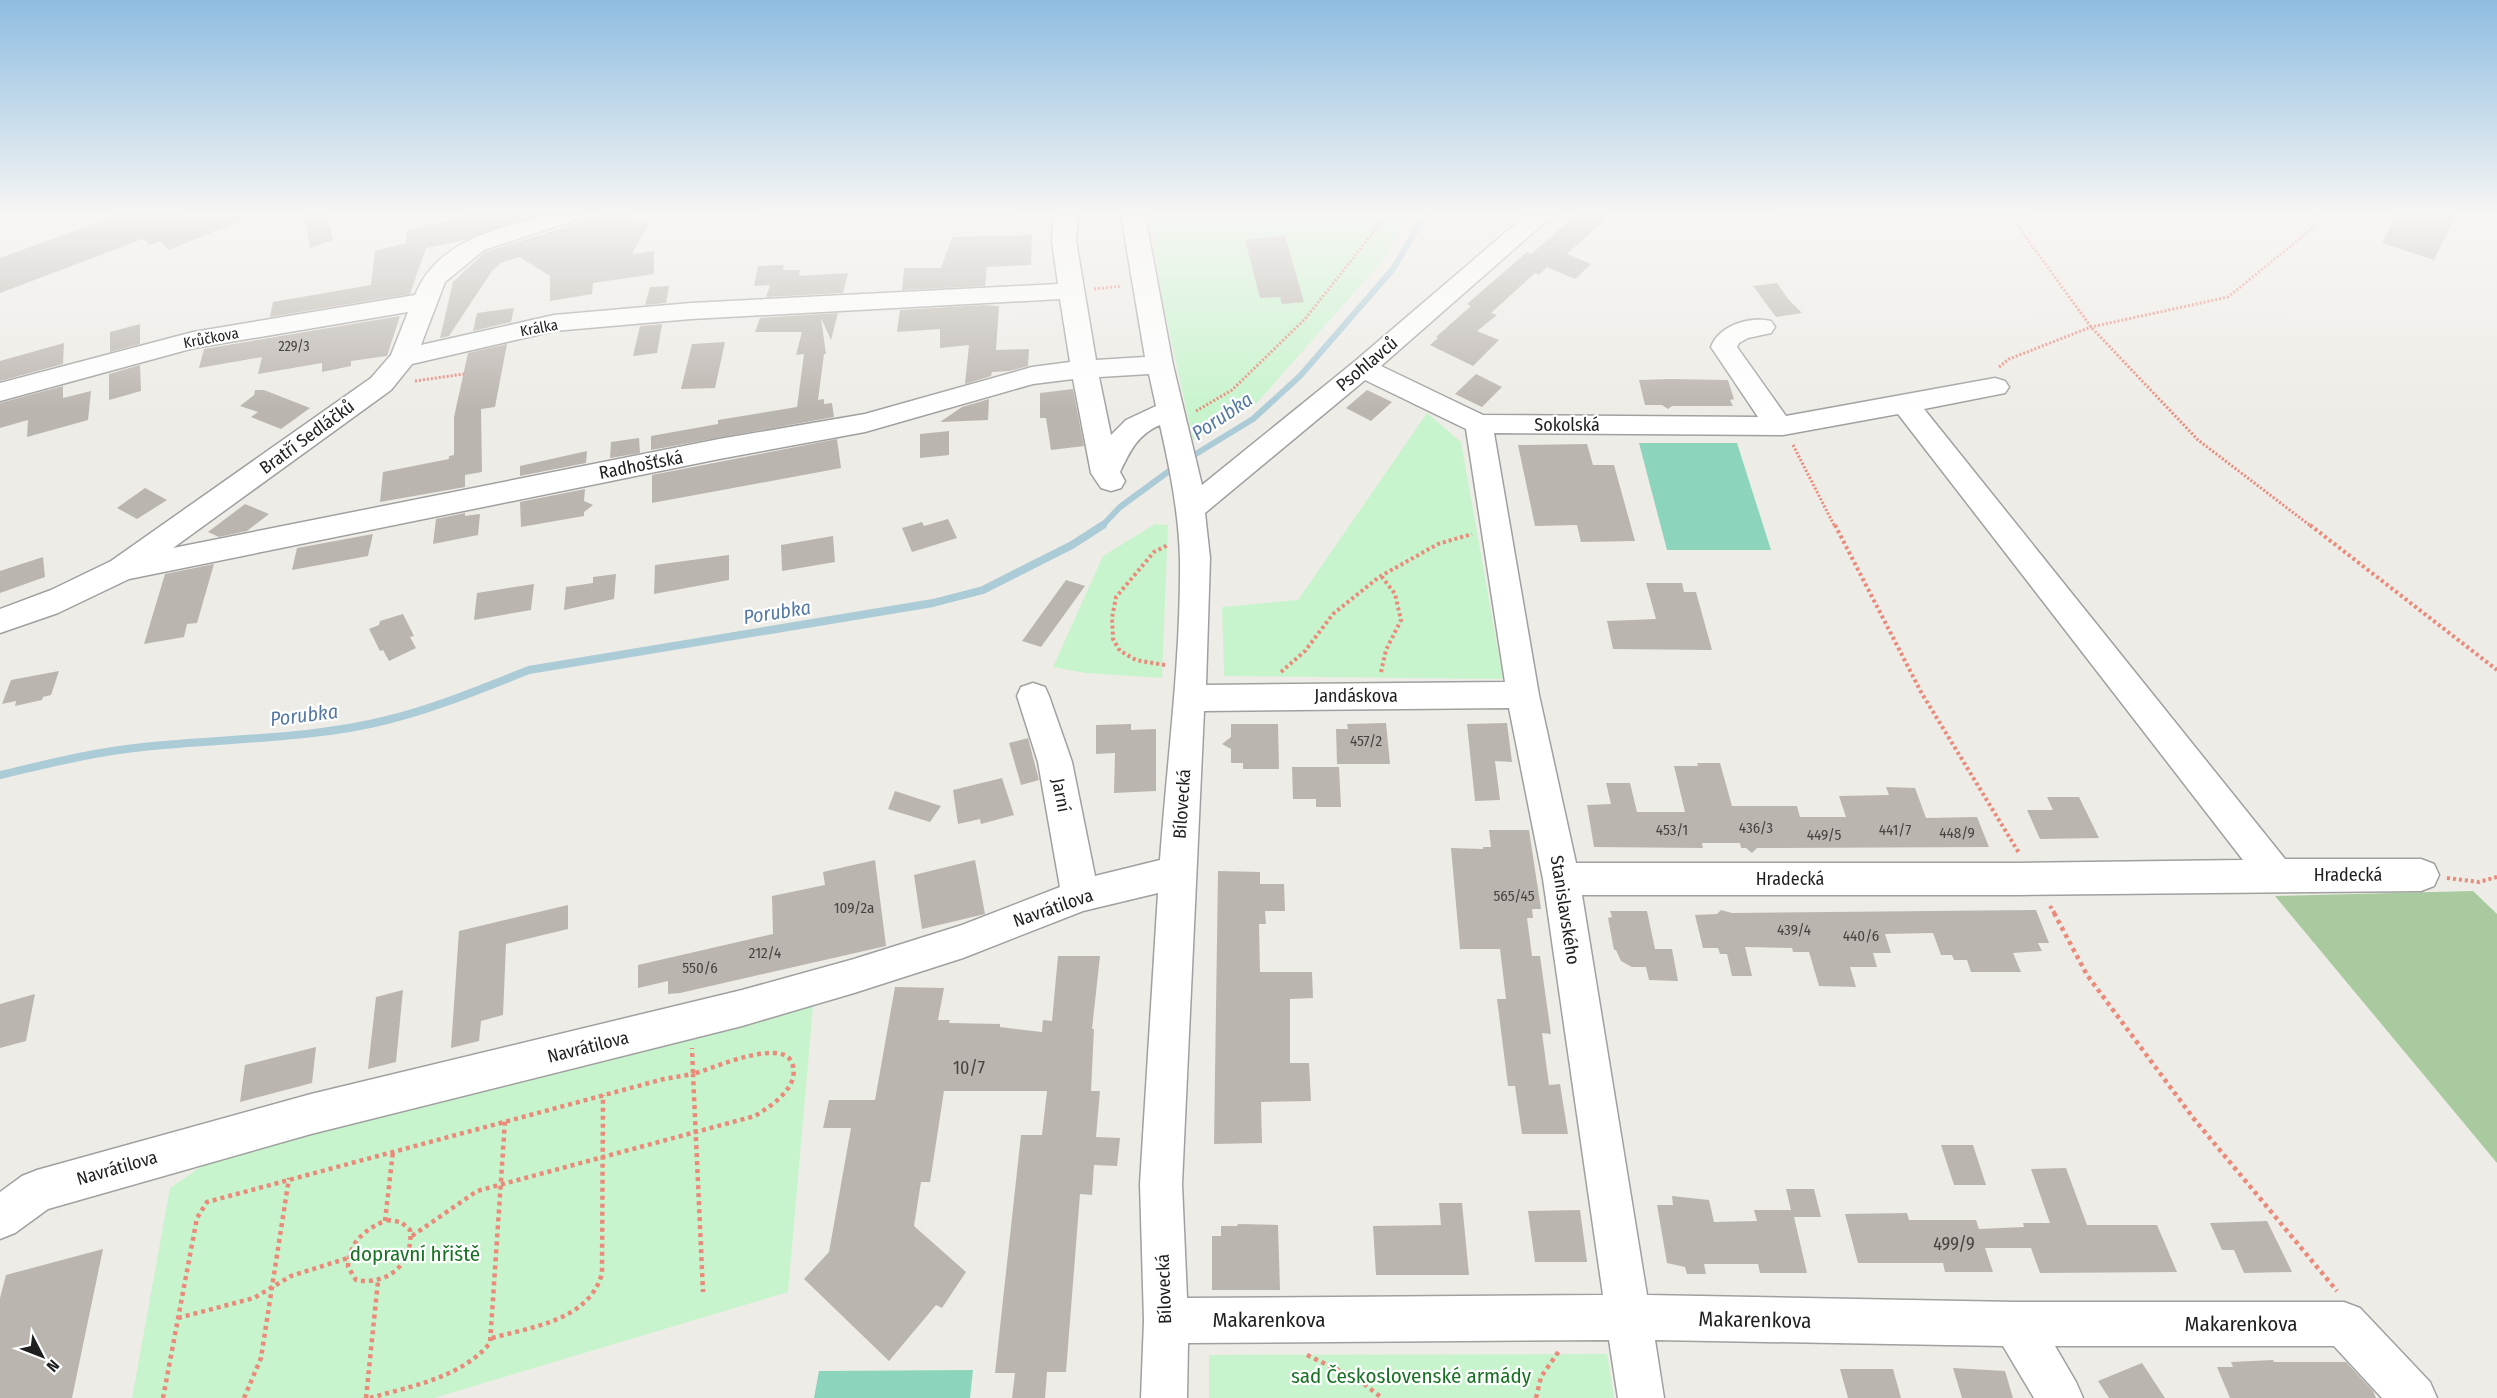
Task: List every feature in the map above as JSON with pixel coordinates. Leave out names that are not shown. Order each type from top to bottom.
[{"type":"street","name":"Bratří Sedláčků","points":[[0,621],[27,613],[78,592],[122,569],[381,384],[403,358],[434,280]]},
{"type":"street","points":[[1070,280],[1084,369],[1108,477],[1116,451],[1133,426],[1144,419],[1182,411]]},
{"type":"street","name":"Bílovecká","points":[[1145,280],[1160,365],[1182,411],[1178,439],[1186,475],[1196,558],[1190,698],[1177,872],[1161,1184],[1166,1321],[1164,1398]]},
{"type":"street","name":"Psohlavců","points":[[1191,509],[1363,368],[1465,280]]},
{"type":"street","name":"Králka","points":[[403,358],[554,323],[691,311],[1072,291]]},
{"type":"street","name":"Krůčkova","points":[[0,392],[193,340],[427,301]]},
{"type":"street","points":[[1762,327],[1737,332],[1727,339],[1724,347],[1780,425]]},
{"type":"street","name":"Radhošťská","points":[[122,569],[719,449],[865,423],[1032,376],[1084,369],[1160,365]]},
{"type":"street","name":"Sokolská","points":[[1363,368],[1479,424],[1780,425],[1905,404]]},
{"type":"street","points":[[1995,387],[1905,404],[2276,875]]},
{"type":"street","name":"Stanislavského","points":[[1479,424],[1523,695],[1561,879],[1641,1398]]},
{"type":"street","name":"Jandáskova","points":[[1190,698],[1523,695]]},
{"type":"street","name":"Jarní","points":[[1033,696],[1055,762],[1080,896]]},
{"type":"street","name":"Navrátilova","points":[[0,1218],[37,1191],[311,1114],[541,1059],[831,983],[963,940],[1080,896],[1177,872]]},
{"type":"street","name":"Hradecká","points":[[1561,879],[2421,875]]},
{"type":"street","name":"Makarenkova","points":[[1166,1321],[1628,1317],[2015,1324],[2344,1324]]},
{"type":"street","points":[[2015,1324],[2060,1398]]},
{"type":"street","points":[[2344,1324],[2414,1398]]},
{"type":"path","points":[[1182,411],[1232,390],[1305,320],[1336,280]]},
{"type":"path","points":[[2057,280],[2091,327],[2198,440],[2497,670]]},
{"type":"path","points":[[1995,387],[1989,375],[2009,359],[2091,327],[2228,297],[2249,280]]},
{"type":"path","points":[[453,375],[464,374]]},
{"type":"path","points":[[1780,425],[1921,693],[2087,975],[2194,1119],[2344,1298],[2344,1324]]},
{"type":"path","points":[[1249,697],[1304,653],[1333,615],[1382,577],[1430,545],[1463,535],[1497,533]]},
{"type":"path","points":[[1172,665],[1136,660],[1120,651],[1113,639],[1112,618],[1116,597],[1154,552],[1174,544]]},
{"type":"path","points":[[1382,577],[1395,594],[1401,620],[1386,650],[1380,678],[1383,696]]},
{"type":"path","points":[[2421,875],[2479,882],[2497,877]]},
{"type":"path","points":[[692,1040],[703,1292]]},
{"type":"path","points":[[163,1398],[197,1218],[207,1202],[289,1178],[772,1052],[788,1056],[793,1065],[790,1085],[768,1108],[755,1116],[477,1191],[412,1236]]},
{"type":"path","points":[[492,1338],[555,1320],[584,1304],[599,1289],[602,1273],[603,1095]]},
{"type":"path","points":[[378,1281],[368,1398],[437,1378],[482,1355],[492,1338],[505,1121]]},
{"type":"path","points":[[385,1221],[393,1151]]},
{"type":"path","points":[[244,1398],[261,1358],[289,1178]]},
{"type":"path","points":[[385,1221],[401,1222],[410,1230],[412,1236],[410,1251],[404,1263],[387,1278],[367,1283],[356,1280],[349,1272],[348,1258],[358,1238],[371,1227],[385,1221]]},
{"type":"path","points":[[178,1318],[254,1298],[291,1276],[348,1258]]},
{"type":"path","points":[[1536,1398],[1541,1377],[1565,1343]]},
{"type":"path","points":[[1300,1352],[1359,1380],[1382,1398]]},
{"type":"green space","points":[[1159,280],[1365,280],[1255,405],[1193,440]]},
{"type":"green space","points":[[1427,413],[1461,442],[1503,679],[1224,676],[1222,607],[1298,600]]},
{"type":"green space","points":[[1639,443],[1737,443],[1771,550],[1667,550]]},
{"type":"green space","points":[[1155,524],[1168,525],[1162,678],[1086,673],[1053,667],[1103,556]]},
{"type":"green space","points":[[2473,891],[2497,914],[2497,1163],[2275,896]]},
{"type":"green space","name":"dopravní hřiště","points":[[813,1006],[788,1292],[434,1398],[132,1398],[170,1188],[218,1155]]},
{"type":"green space","name":"sad Československé armády","points":[[1607,1354],[1614,1398],[1209,1398],[1209,1355]]},
{"type":"green space","points":[[973,1370],[970,1398],[814,1398],[819,1371]]},
{"type":"building","points":[[0,280],[34,280],[0,293]]},
{"type":"building","points":[[372,280],[415,280],[410,294],[270,317],[273,302],[371,285]]},
{"type":"building","points":[[486,280],[449,336],[440,338],[453,282]]},
{"type":"building","points":[[550,280],[612,280],[593,283],[592,294],[550,301]]},
{"type":"building","points":[[755,280],[846,280],[843,293],[766,297],[770,285],[754,286]]},
{"type":"building","points":[[903,280],[986,280],[985,286],[902,290]]},
{"type":"building","points":[[1255,280],[1298,280],[1304,302],[1282,304],[1280,297],[1260,298]]},
{"type":"building","points":[[1494,280],[1527,280],[1491,313],[1497,315],[1477,331],[1499,340],[1473,366],[1430,345],[1471,306],[1467,304]]},
{"type":"building","points":[[1777,283],[1802,313],[1776,317],[1753,286]]},
{"type":"building","points":[[669,286],[666,303],[645,305],[650,287]]},
{"type":"building","points":[[999,306],[996,350],[1029,349],[1028,366],[1009,371],[992,372],[991,376],[965,384],[969,345],[940,348],[940,329],[897,332],[900,310]]},
{"type":"building","points":[[514,308],[511,322],[473,331],[477,313]]},
{"type":"building","points":[[838,313],[831,340],[821,318],[826,354],[824,354],[818,400],[824,399],[824,404],[832,403],[834,417],[651,450],[651,436],[718,424],[718,420],[797,407],[804,354],[796,355],[802,332],[755,332],[760,318]]},
{"type":"building","points":[[400,316],[387,356],[351,361],[351,366],[322,372],[322,363],[258,374],[262,357],[199,368],[204,349]]},
{"type":"building","points":[[140,324],[140,344],[110,352],[110,332]]},
{"type":"building","points":[[662,324],[657,353],[633,356],[640,326]]},
{"type":"building","points":[[725,342],[715,388],[681,389],[692,344]]},
{"type":"building","points":[[64,343],[63,364],[0,381],[0,361]]},
{"type":"building","points":[[507,344],[495,407],[481,409],[482,472],[465,475],[465,487],[380,502],[383,472],[449,459],[449,456],[454,455],[454,417],[468,353]]},
{"type":"building","points":[[140,365],[141,391],[109,400],[109,374]]},
{"type":"building","points":[[1476,374],[1502,387],[1482,407],[1455,394]]},
{"type":"building","points":[[1639,380],[1728,380],[1734,399],[1730,400],[1733,406],[1672,406],[1668,409],[1662,405],[1645,405]]},
{"type":"building","points":[[63,386],[63,398],[91,391],[88,420],[27,437],[28,420],[0,428],[0,403]]},
{"type":"building","points":[[1073,389],[1084,446],[1051,450],[1046,418],[1040,418],[1040,393]]},
{"type":"building","points":[[255,390],[264,390],[310,408],[281,429],[251,417],[258,412],[240,406],[254,395]]},
{"type":"building","points":[[1367,390],[1392,402],[1371,421],[1346,408]]},
{"type":"building","points":[[989,399],[988,420],[940,422],[962,407]]},
{"type":"building","points":[[949,431],[949,455],[920,458],[920,434]]},
{"type":"building","points":[[639,438],[640,453],[610,458],[611,442]]},
{"type":"building","points":[[837,439],[841,468],[652,503],[652,475]]},
{"type":"building","points":[[1587,444],[1593,465],[1614,465],[1635,541],[1581,542],[1577,525],[1535,526],[1518,445]]},
{"type":"building","points":[[587,451],[586,463],[520,476],[520,466]]},
{"type":"building","points":[[145,488],[167,500],[137,519],[117,508]]},
{"type":"building","points":[[585,489],[584,501],[593,505],[584,512],[584,516],[521,527],[520,502]]},
{"type":"building","points":[[245,504],[269,514],[247,531],[219,537],[208,532]]},
{"type":"building","points":[[465,513],[465,516],[480,514],[478,535],[433,544],[436,519]]},
{"type":"building","points":[[948,519],[957,538],[912,552],[902,528],[922,522],[924,526]]},
{"type":"building","points":[[373,534],[368,556],[292,570],[297,548]]},
{"type":"building","points":[[833,536],[835,562],[782,571],[781,545]]},
{"type":"building","points":[[729,555],[729,580],[654,594],[655,565]]},
{"type":"building","points":[[43,557],[45,577],[0,593],[0,571]]},
{"type":"building","points":[[214,564],[197,623],[187,624],[184,637],[144,644],[165,574]]},
{"type":"building","points":[[616,574],[614,599],[564,610],[566,587],[593,583],[593,577]]},
{"type":"building","points":[[1066,580],[1085,586],[1041,647],[1022,641]]},
{"type":"building","points":[[1646,583],[1682,583],[1684,592],[1696,592],[1712,650],[1613,649],[1607,621],[1656,619]]},
{"type":"building","points":[[534,584],[531,610],[474,620],[477,593]]},
{"type":"building","points":[[403,614],[414,636],[410,637],[416,648],[389,661],[383,650],[380,651],[369,629],[379,625],[380,621]]},
{"type":"building","points":[[59,671],[51,695],[43,697],[42,700],[15,706],[16,701],[2,704],[11,680]]},
{"type":"building","points":[[1386,723],[1390,764],[1337,764],[1336,729],[1348,729],[1347,724]]},
{"type":"building","points":[[1507,723],[1512,762],[1495,761],[1500,800],[1475,801],[1467,724]]},
{"type":"building","points":[[1131,724],[1131,730],[1156,729],[1156,791],[1114,793],[1115,753],[1096,754],[1096,725]]},
{"type":"building","points":[[1231,724],[1278,724],[1279,769],[1243,769],[1243,763],[1231,763],[1231,749],[1222,744],[1231,737]]},
{"type":"building","points":[[1028,738],[1039,780],[1021,785],[1009,743]]},
{"type":"building","points":[[1697,763],[1720,763],[1732,806],[1797,806],[1800,817],[1846,817],[1839,796],[1889,795],[1886,787],[1915,788],[1926,818],[1977,817],[1989,847],[1757,848],[1752,853],[1746,848],[1741,848],[1740,843],[1702,843],[1703,848],[1594,847],[1587,805],[1611,804],[1606,783],[1630,783],[1637,812],[1685,812],[1674,766],[1698,766]]},
{"type":"building","points":[[1292,767],[1339,767],[1341,807],[1316,807],[1316,799],[1293,799]]},
{"type":"building","points":[[1002,778],[1014,815],[981,824],[980,819],[958,824],[953,790]]},
{"type":"building","points":[[895,791],[941,806],[930,822],[888,809]]},
{"type":"building","points":[[2047,797],[2079,797],[2099,838],[2040,839],[2027,810],[2053,810]]},
{"type":"building","points":[[1489,830],[1529,830],[1541,909],[1532,909],[1533,918],[1527,918],[1532,956],[1540,956],[1551,1034],[1542,1033],[1549,1085],[1560,1084],[1568,1134],[1522,1134],[1515,1086],[1508,1086],[1497,999],[1506,999],[1500,949],[1460,949],[1451,848],[1491,847]]},
{"type":"building","points":[[875,860],[886,946],[680,993],[668,994],[668,981],[638,988],[638,965],[773,934],[772,896],[825,885],[823,872]]},
{"type":"building","points":[[975,860],[985,914],[922,929],[914,875]]},
{"type":"building","points":[[1218,871],[1260,872],[1260,884],[1284,884],[1285,911],[1265,911],[1266,924],[1259,924],[1260,972],[1312,972],[1313,998],[1290,999],[1290,1063],[1309,1063],[1311,1101],[1261,1102],[1262,1143],[1214,1144]]},
{"type":"building","points":[[568,905],[568,929],[506,944],[503,1015],[481,1021],[479,1041],[451,1048],[459,931]]},
{"type":"building","points":[[1721,910],[1732,913],[2036,910],[2049,943],[2038,943],[2042,951],[2013,953],[2021,972],[1971,972],[1967,960],[1954,960],[1952,955],[1941,955],[1933,933],[1885,934],[1891,953],[1873,953],[1877,967],[1850,967],[1856,987],[1819,986],[1809,952],[1793,952],[1792,948],[1745,947],[1752,976],[1732,976],[1727,954],[1720,954],[1718,948],[1703,948],[1695,915],[1717,914]]},
{"type":"building","points":[[1610,911],[1647,911],[1655,949],[1672,949],[1678,981],[1649,980],[1646,967],[1632,967],[1621,961],[1614,950],[1608,918],[1612,917]]},
{"type":"building","points":[[1058,956],[1100,956],[1092,1029],[1094,1029],[1091,1091],[1100,1091],[1096,1137],[1120,1138],[1117,1166],[1094,1165],[1092,1195],[1080,1194],[1066,1372],[1047,1372],[1045,1398],[1012,1398],[1015,1373],[995,1373],[1021,1135],[1042,1135],[1047,1091],[944,1091],[930,1182],[921,1182],[914,1226],[966,1272],[942,1308],[936,1305],[889,1361],[804,1279],[829,1252],[851,1128],[823,1128],[829,1100],[875,1100],[895,987],[944,988],[938,1020],[950,1020],[949,1023],[1000,1024],[1000,1027],[1042,1032],[1043,1020],[1052,1021]]},
{"type":"building","points":[[403,990],[396,1062],[368,1069],[376,997]]},
{"type":"building","points":[[35,994],[26,1041],[0,1048],[0,1004]]},
{"type":"building","points":[[316,1047],[312,1083],[240,1102],[245,1065]]},
{"type":"building","points":[[1941,1145],[1973,1145],[1986,1185],[1954,1185]]},
{"type":"building","points":[[2066,1168],[2087,1225],[2157,1225],[2177,1272],[2040,1273],[2031,1248],[1985,1248],[1993,1272],[1945,1272],[1943,1263],[1858,1263],[1845,1214],[1907,1213],[1909,1220],[1976,1220],[1979,1229],[2024,1227],[2023,1223],[2050,1223],[2031,1169]]},
{"type":"building","points":[[1786,1189],[1814,1189],[1821,1217],[1794,1217],[1807,1273],[1760,1273],[1758,1264],[1704,1264],[1706,1274],[1687,1274],[1685,1267],[1667,1263],[1657,1205],[1673,1205],[1672,1196],[1709,1200],[1714,1222],[1757,1221],[1754,1210],[1791,1210]]},
{"type":"building","points":[[1439,1203],[1462,1203],[1469,1275],[1376,1275],[1373,1226],[1441,1225]]},
{"type":"building","points":[[1580,1210],[1587,1262],[1535,1262],[1528,1211]]},
{"type":"building","points":[[2267,1221],[2292,1272],[2244,1273],[2234,1250],[2222,1250],[2210,1223]]},
{"type":"building","points":[[1238,1224],[1278,1225],[1280,1290],[1212,1290],[1212,1236],[1221,1236],[1221,1226],[1237,1226]]},
{"type":"building","points":[[103,1249],[72,1398],[0,1398],[0,1298],[6,1275]]},
{"type":"building","points":[[2273,1360],[2274,1362],[2346,1362],[2373,1391],[2376,1398],[2230,1398],[2217,1367],[2233,1367],[2231,1362]]},
{"type":"building","points":[[2142,1363],[2165,1398],[2109,1398],[2098,1381]]},
{"type":"building","points":[[1953,1368],[2005,1371],[2013,1398],[1962,1398]]},
{"type":"building","points":[[1840,1369],[1893,1369],[1901,1398],[1848,1398]]},
{"type":"waterway","name":"Porubka","points":[[1186,460],[1253,419],[1300,376],[1383,280]]},
{"type":"waterway","name":"Porubka","points":[[1103,525],[1120,507],[1176,466]]},
{"type":"waterway","name":"Porubka","points":[[0,775],[125,749],[296,735],[357,727],[423,710],[529,670],[933,603],[983,590],[1072,545],[1103,525]]}]
